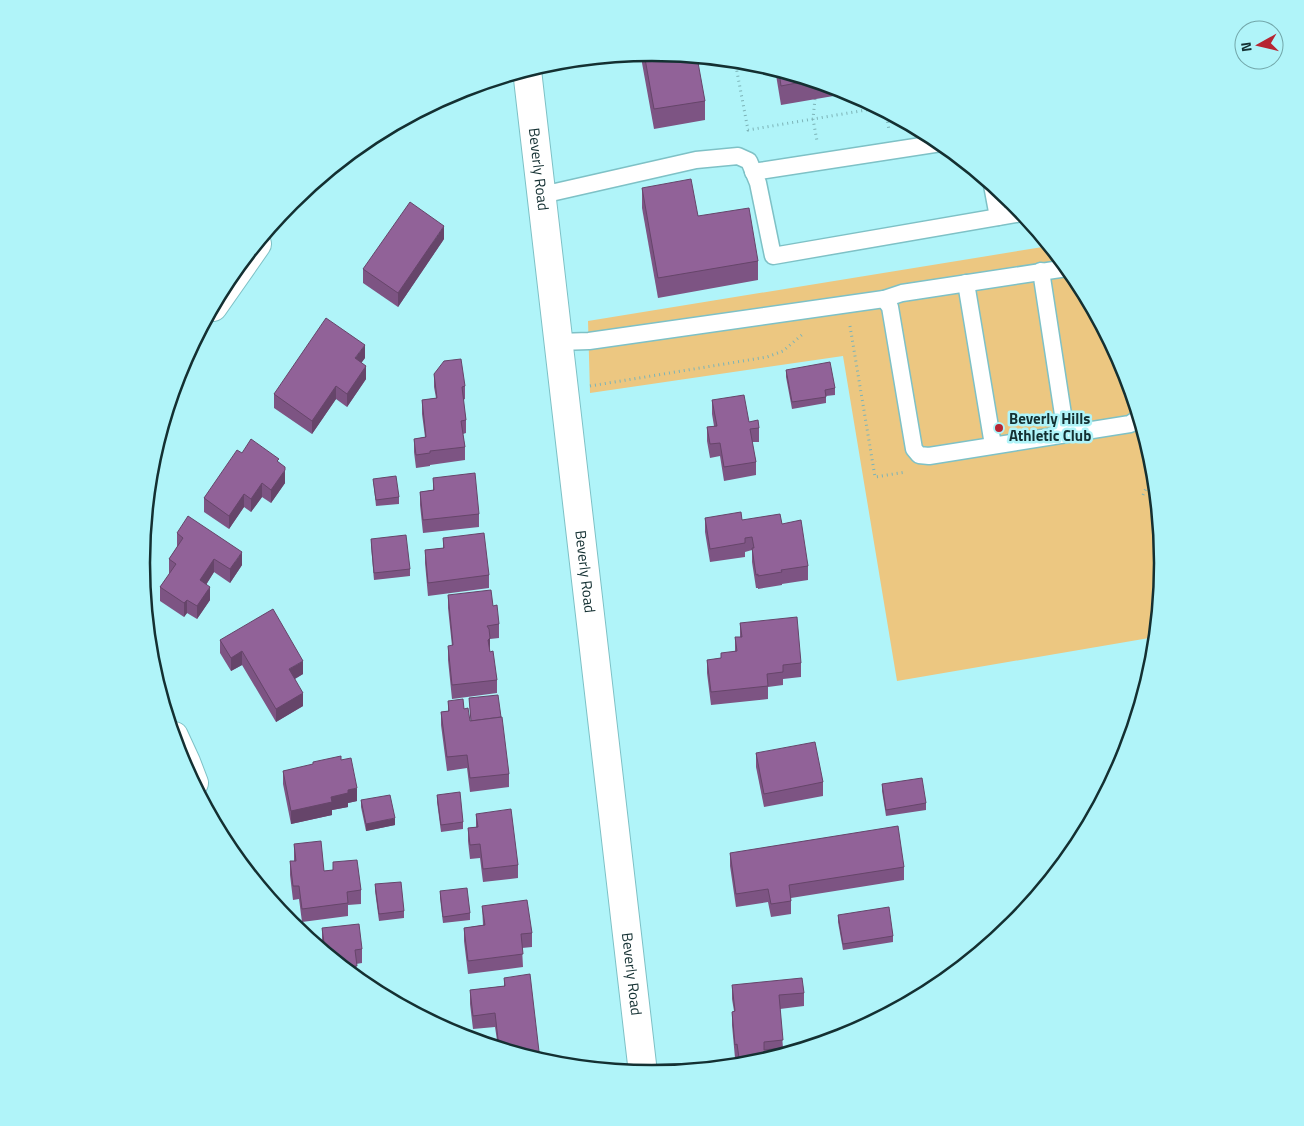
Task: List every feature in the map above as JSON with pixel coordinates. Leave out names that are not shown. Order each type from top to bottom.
[{"type":"street","name":"Beverly Road","points":[[528,77],[642,1065]]},
{"type":"lane","points":[[753,172],[929,145]]},
{"type":"lane","points":[[542,195],[705,159],[738,156],[749,162],[758,183],[773,256],[1013,215]]},
{"type":"lane","points":[[994,196],[998,217]]},
{"type":"lane","points":[[559,342],[589,341],[884,299],[902,293],[1058,269]]},
{"type":"lane","points":[[1042,272],[1066,434]]},
{"type":"lane","points":[[966,283],[993,446]]},
{"type":"lane","points":[[884,299],[890,307],[914,449],[919,455],[929,456],[1130,424],[1133,422]]},
{"type":"path","points":[[736,69],[748,130],[867,110]]},
{"type":"path","points":[[815,100],[813,119],[820,162]]},
{"type":"path","points":[[850,321],[875,476],[914,470]]},
{"type":"path","points":[[586,386],[767,357],[783,351],[800,335],[808,331]]},
{"type":"path","points":[[1143,495],[1147,486]]},
{"type":"shaded area","name":"Beverly Hills Athletic Club","points":[[1041,247],[1069,284],[1087,312],[1102,341],[1116,371],[1137,433],[1144,465],[1153,530],[1153,596],[1147,638],[897,681],[843,356],[590,393],[588,321]]},
{"type":"building","points":[[645,61],[698,64],[705,101],[654,109]]},
{"type":"building","points":[[780,78],[797,83],[781,86]]},
{"type":"building","points":[[691,179],[698,216],[749,208],[758,261],[658,278],[642,188]]},
{"type":"building","points":[[410,202],[444,226],[398,293],[363,269]]},
{"type":"building","points":[[326,318],[365,345],[355,358],[366,366],[347,394],[336,386],[312,421],[274,394]]},
{"type":"building","points":[[461,359],[465,386],[462,387],[466,420],[461,421],[465,447],[430,451],[430,453],[416,455],[414,439],[426,437],[422,400],[437,398],[434,374],[444,361]]},
{"type":"building","points":[[830,362],[835,388],[825,390],[826,397],[792,402],[786,370]]},
{"type":"building","points":[[744,395],[749,422],[758,420],[759,428],[750,429],[756,462],[724,467],[720,443],[710,444],[707,427],[717,426],[712,400]]},
{"type":"building","points":[[251,439],[279,459],[277,461],[285,467],[285,470],[271,490],[262,483],[251,499],[244,494],[229,516],[204,498],[237,450],[242,453]]},
{"type":"building","points":[[475,473],[479,514],[423,520],[420,492],[434,490],[433,478]]},
{"type":"building","points":[[396,476],[399,497],[376,500],[373,479]]},
{"type":"building","points":[[741,512],[742,520],[780,514],[782,524],[801,520],[808,566],[756,575],[752,537],[745,538],[745,543],[710,549],[705,518]]},
{"type":"building","points":[[188,516],[242,552],[230,569],[214,559],[200,580],[210,587],[197,606],[187,600],[184,603],[160,587],[176,564],[169,559],[183,538],[177,533]]},
{"type":"building","points":[[484,533],[489,575],[428,583],[425,550],[444,548],[443,538]]},
{"type":"building","points":[[406,535],[410,569],[374,573],[371,539]]},
{"type":"building","points":[[491,590],[493,606],[497,605],[499,624],[487,626],[489,629],[490,652],[493,651],[497,680],[452,685],[448,646],[453,645],[448,595]]},
{"type":"building","points":[[273,609],[303,661],[289,669],[303,693],[276,709],[242,651],[231,658],[220,640]]},
{"type":"building","points":[[797,617],[801,663],[783,665],[783,672],[767,674],[768,686],[711,692],[707,660],[721,658],[721,653],[737,651],[735,637],[742,637],[740,623]]},
{"type":"building","points":[[498,695],[501,717],[471,721],[469,698]]},
{"type":"building","points":[[463,699],[464,709],[468,708],[470,721],[502,717],[509,774],[470,778],[467,755],[447,757],[441,712],[449,711],[448,701]]},
{"type":"building","points":[[815,742],[823,782],[764,794],[756,753]]},
{"type":"building","points":[[341,756],[341,760],[351,758],[357,788],[348,790],[348,793],[331,797],[332,802],[291,811],[283,771]]},
{"type":"building","points":[[922,778],[926,803],[886,810],[882,784]]},
{"type":"building","points":[[460,792],[463,822],[441,825],[437,795]]},
{"type":"building","points":[[390,795],[395,818],[366,824],[361,800]]},
{"type":"building","points":[[511,809],[518,865],[483,869],[480,844],[470,845],[468,828],[478,827],[476,814]]},
{"type":"building","points":[[898,826],[904,867],[789,885],[791,901],[771,904],[768,889],[736,894],[730,853]]},
{"type":"building","points":[[321,841],[324,871],[333,870],[333,862],[357,860],[361,890],[347,892],[348,903],[302,909],[299,886],[293,886],[290,861],[296,861],[294,844]]},
{"type":"building","points":[[401,882],[404,911],[379,914],[375,884]]},
{"type":"building","points":[[467,888],[470,913],[443,917],[440,891]]},
{"type":"building","points":[[527,900],[532,933],[521,934],[523,954],[468,961],[464,928],[485,925],[482,906]]},
{"type":"building","points":[[889,907],[893,936],[843,944],[838,915]]},
{"type":"building","points":[[359,924],[362,949],[355,950],[357,966],[354,966],[324,942],[322,928]]},
{"type":"building","points":[[530,974],[539,1052],[498,1040],[495,1013],[473,1016],[470,990],[505,986],[504,978]]},
{"type":"building","points":[[802,978],[804,993],[779,995],[783,1040],[764,1042],[764,1050],[782,1048],[739,1057],[737,1044],[735,1045],[732,1012],[735,1011],[732,985]]},
{"type":"place","name":"Beverly Hills Athletic Club","points":[[999,428]]}]
